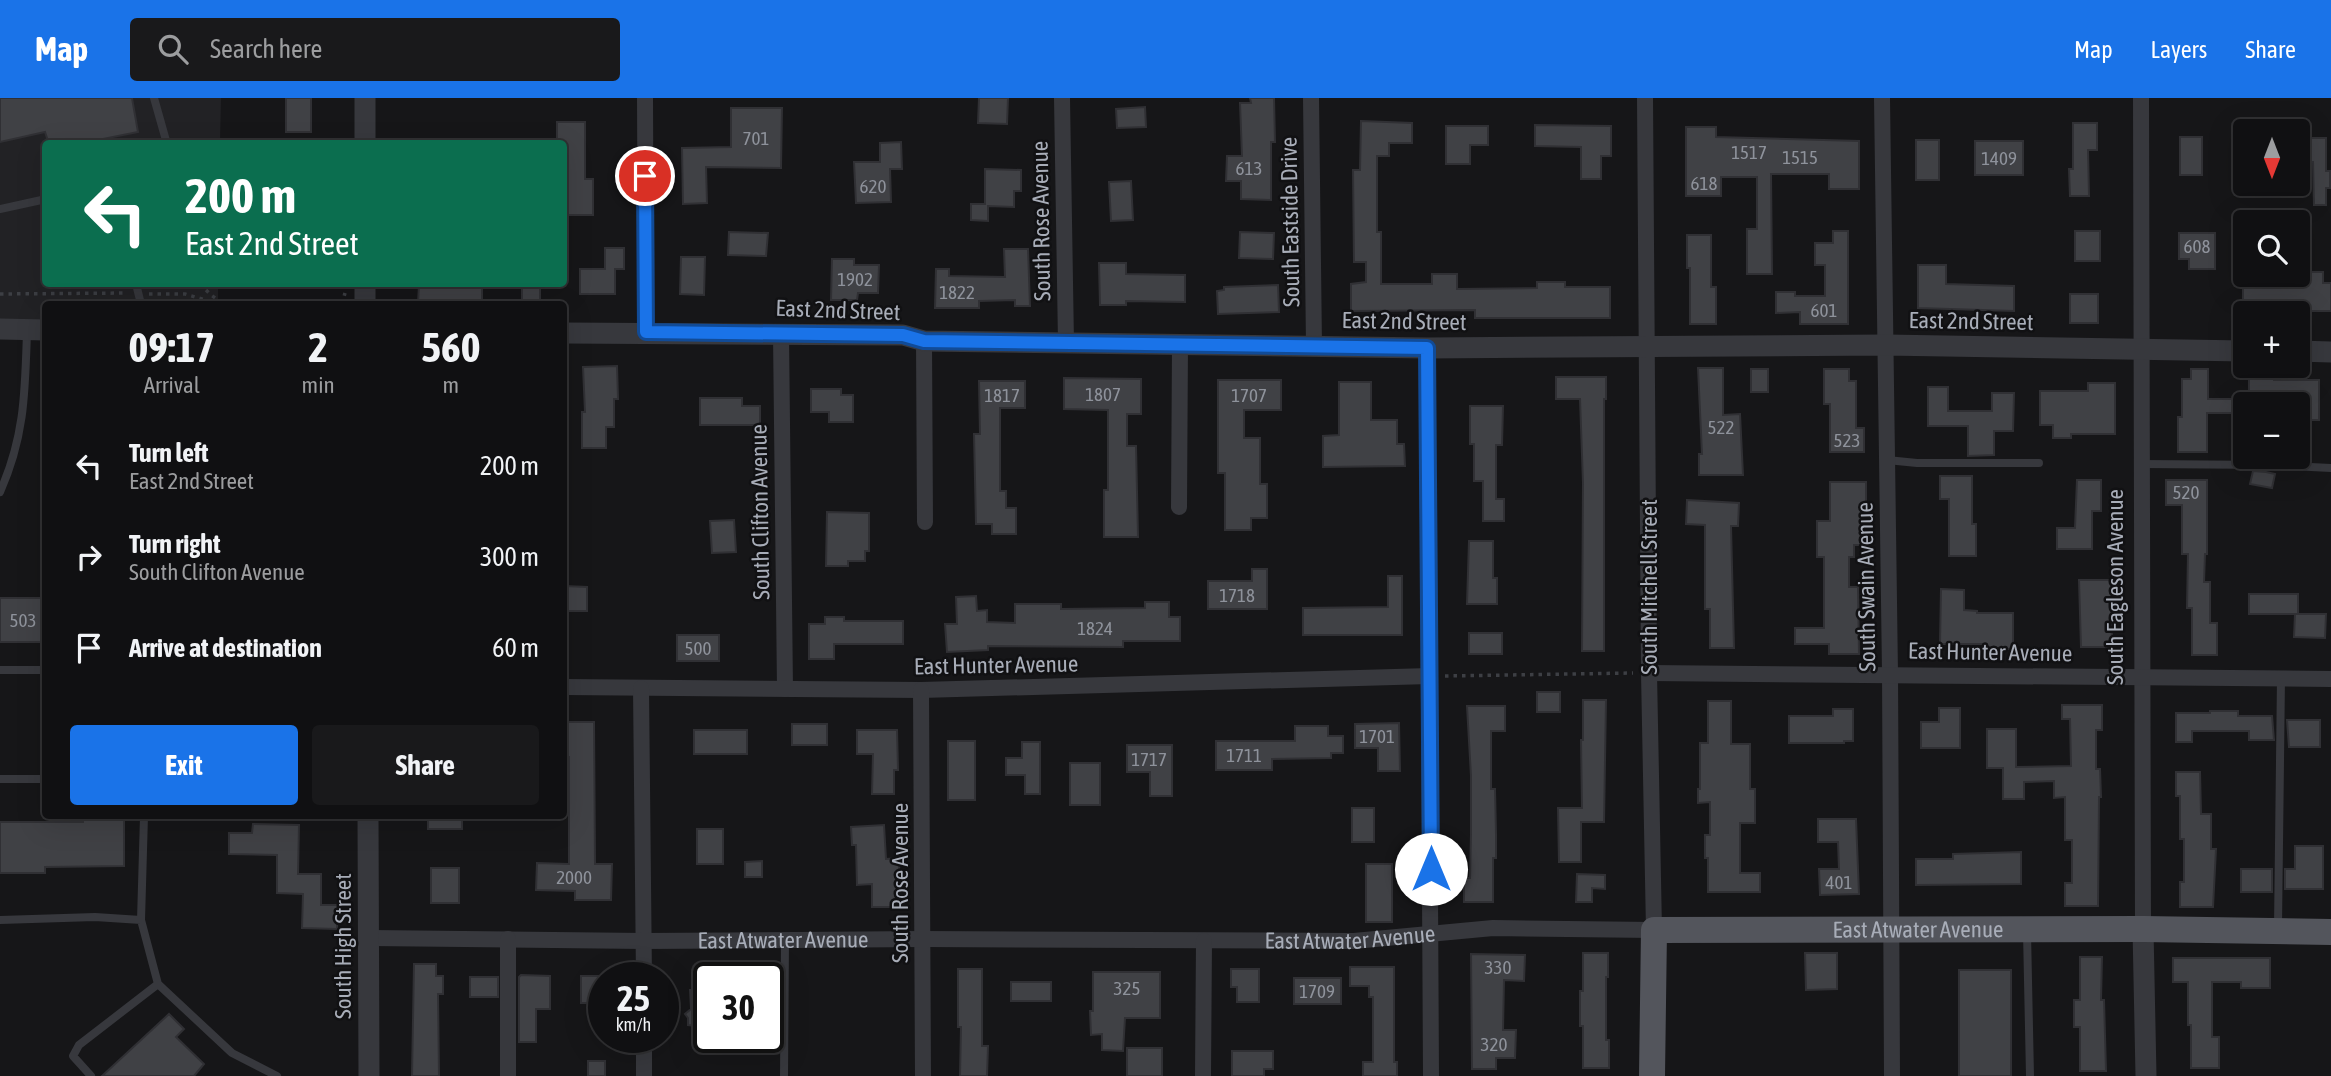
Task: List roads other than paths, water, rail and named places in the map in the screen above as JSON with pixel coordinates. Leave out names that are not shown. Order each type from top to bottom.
[{"type":"main road","name":"East Atwater Avenue","points":[[1654,930],[2143,929],[2331,932]]},
{"type":"main road","name":"South Mitchell Street","points":[[1652,1076],[1654,930]]},
{"type":"street","points":[[365,98],[365,140]]},
{"type":"street","points":[[645,98],[646,332]]},
{"type":"street","name":"South Rose Avenue","points":[[1062,98],[1066,343]]},
{"type":"street","name":"South Eastside Drive","points":[[1311,98],[1314,346]]},
{"type":"street","name":"South Mitchell Street","points":[[1645,98],[1649,673],[1654,930]]},
{"type":"street","name":"South Swain Avenue","points":[[1882,98],[1890,674],[1892,1076]]},
{"type":"street","name":"South Eagleson Avenue","points":[[2141,98],[2141,676],[2146,1076]]},
{"type":"street","points":[[0,329],[36,330]]},
{"type":"street","name":"East 2nd Street","points":[[567,333],[903,335],[924,341],[1427,348],[1886,345],[2233,351]]},
{"type":"street","name":"South Clifton Avenue","points":[[781,334],[785,689]]},
{"type":"street","points":[[924,341],[925,522]]},
{"type":"street","points":[[1179,508],[1180,344]]},
{"type":"street","points":[[1427,348],[1431,1076]]},
{"type":"street","points":[[2310,351],[2331,352]]},
{"type":"street","name":"East Hunter Avenue","points":[[1649,673],[2331,679]]},
{"type":"street","name":"East Hunter Avenue","points":[[567,687],[921,690],[1430,676]]},
{"type":"street","points":[[640,688],[644,962]]},
{"type":"street","name":"South Rose Avenue","points":[[921,690],[923,1076]]},
{"type":"street","name":"South High Street","points":[[368,819],[369,1076]]},
{"type":"street","name":"East Atwater Avenue","points":[[370,938],[644,941],[1354,941],[1493,928],[1654,930]]},
{"type":"street","points":[[508,939],[508,1076]]},
{"type":"street","points":[[1203,1076],[1204,940]]},
{"type":"street","points":[[644,1053],[644,1076]]},
{"type":"lane","points":[[154,98],[166,140]]},
{"type":"lane","points":[[0,209],[42,200]]},
{"type":"lane","points":[[0,492],[18,444],[36,330]]},
{"type":"lane","points":[[1887,460],[1917,463],[2039,463]]},
{"type":"lane","points":[[2141,464],[2331,468]]},
{"type":"lane","points":[[0,670],[42,670]]},
{"type":"lane","points":[[2278,931],[2281,678]]},
{"type":"lane","points":[[0,779],[42,779]]},
{"type":"lane","points":[[144,819],[141,920],[158,984],[232,1053],[277,1076]]},
{"type":"lane","points":[[0,919],[95,917],[141,920]]},
{"type":"lane","points":[[2026,929],[2030,1076]]},
{"type":"lane","points":[[784,1076],[785,940]]},
{"type":"lane","points":[[91,1076],[73,1056],[79,1045],[158,984]]}]
